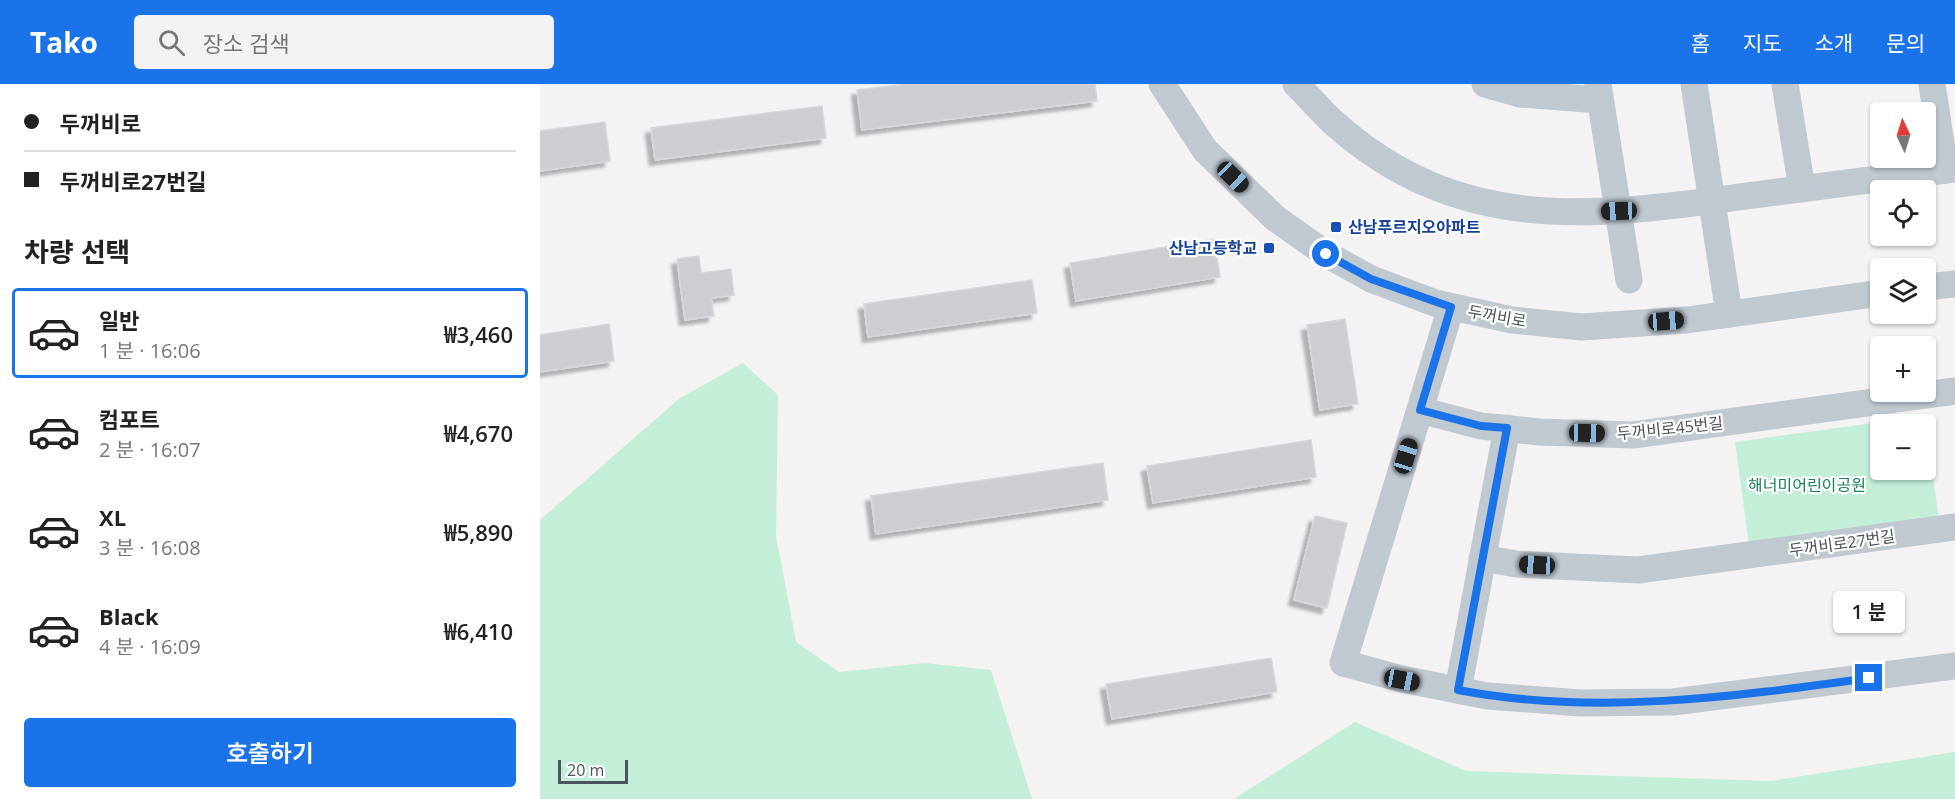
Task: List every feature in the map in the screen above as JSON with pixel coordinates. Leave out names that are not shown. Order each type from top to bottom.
[{"type":"street","name":"두꺼비로","points":[[1161,84],[1205,150],[1275,218],[1326,254],[1371,279],[1451,307],[1512,320],[1582,327],[1729,314],[1870,295]]},
{"type":"street","points":[[1296,84],[1334,123],[1373,153],[1412,175],[1467,198],[1511,208],[1557,213],[1619,211],[1712,201],[1950,170],[1932,84]]},
{"type":"street","points":[[1485,84],[1520,94],[1599,92],[1629,280]]},
{"type":"street","points":[[1694,84],[1729,314]]},
{"type":"street","points":[[1785,84],[1802,189]]},
{"type":"street","points":[[1936,286],[1955,284]]},
{"type":"street","points":[[1451,307],[1343,663],[1402,680],[1487,696],[1581,703],[1673,702],[1955,666]]},
{"type":"street","name":"두꺼비로45번길","points":[[1420,410],[1481,426],[1633,435],[1955,392]]},
{"type":"street","points":[[1458,690],[1507,428]]},
{"type":"street","name":"두꺼비로27번길","points":[[1482,558],[1516,564],[1638,570],[1955,527]]},
{"type":"green space","points":[[743,363],[778,395],[776,536],[796,642],[839,672],[925,663],[991,670],[1032,799],[540,799],[540,520],[680,398]]},
{"type":"green space","name":"해너미어린이공원","points":[[1870,424],[1870,480],[1934,480],[1939,520],[1749,545],[1735,442]]},
{"type":"green space","points":[[1355,722],[1466,771],[1770,781],[1955,752],[1955,799],[1234,799]]},
{"type":"building","points":[[907,84],[1095,84],[1097,101],[862,130],[857,90]]},
{"type":"building","points":[[822,106],[826,138],[655,160],[651,128]]},
{"type":"building","points":[[605,122],[610,161],[540,171],[540,131]]},
{"type":"building","points":[[1214,239],[1220,277],[1076,301],[1070,263]]},
{"type":"building","points":[[699,256],[701,273],[731,269],[734,295],[711,298],[714,316],[685,320],[677,259]]},
{"type":"building","points":[[1032,280],[1037,313],[868,337],[864,304]]},
{"type":"building","points":[[1345,319],[1358,404],[1320,410],[1307,325]]},
{"type":"building","points":[[609,324],[614,361],[540,372],[540,335]]},
{"type":"building","points":[[1311,440],[1316,477],[1153,503],[1147,466]]},
{"type":"building","points":[[1103,463],[1108,500],[876,534],[871,496]]},
{"type":"building","points":[[1315,516],[1347,523],[1327,608],[1294,600]]},
{"type":"building","points":[[1271,658],[1277,692],[1112,719],[1106,684]]},
{"type":"place","name":"산남푸르지오아파트","points":[[1336,227]]},
{"type":"place","name":"산남고등학교","points":[[1269,248]]},
{"type":"route","points":[[1326,254],[1371,279],[1451,307],[1420,410],[1481,426],[1507,428],[1458,690],[1487,696],[1581,703],[1673,702],[1869,678]]}]
